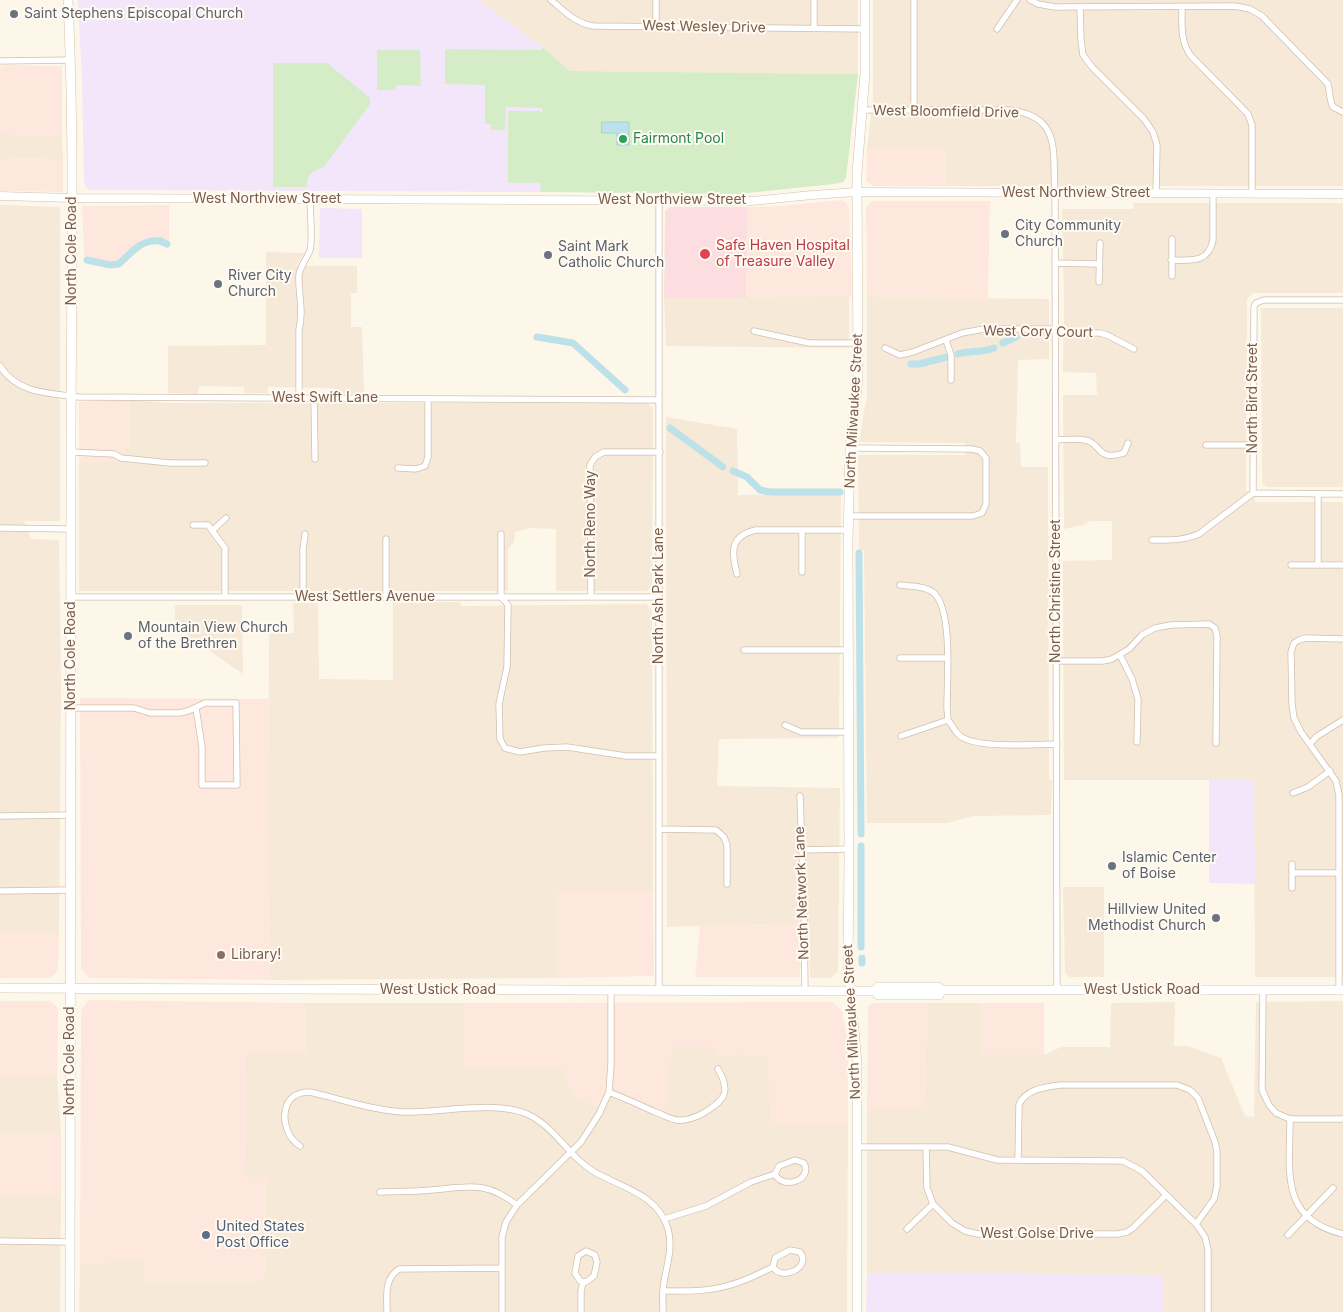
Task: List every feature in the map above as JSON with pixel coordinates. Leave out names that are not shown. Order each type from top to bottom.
[{"type":"main road","name":"North Cole Road","points":[[68,0],[71,60],[72,198],[70,1312]]},
{"type":"main road","name":"North Milwaukee Street","points":[[852,991],[848,970],[848,530],[850,448],[858,393],[856,192],[865,73],[865,0]]},
{"type":"main road","name":"West Ustick Road","points":[[0,988],[852,991],[876,990],[878,987],[938,987],[941,990],[1341,990]]},
{"type":"street","name":"West Wesley Drive","points":[[551,0],[582,24],[593,26],[865,29]]},
{"type":"street","points":[[656,0],[656,26]]},
{"type":"street","points":[[814,0],[814,28]]},
{"type":"street","points":[[914,0],[914,110]]},
{"type":"street","points":[[997,29],[1017,0]]},
{"type":"street","points":[[1030,0],[1038,4],[1055,7],[1143,3],[1182,7],[1235,6],[1250,9],[1262,16],[1328,84],[1332,108],[1343,112]]},
{"type":"street","points":[[1080,7],[1083,55],[1092,67],[1144,119],[1153,132],[1157,145],[1156,194]]},
{"type":"street","points":[[1182,7],[1183,37],[1186,48],[1191,56],[1248,114],[1252,125],[1252,194]]},
{"type":"street","points":[[0,61],[71,60]]},
{"type":"street","name":"West Bloomfield Drive","points":[[863,110],[1023,111],[1044,125],[1053,142],[1055,193]]},
{"type":"street","name":"West Northview Street","points":[[0,196],[72,198],[752,201],[856,192],[1343,194]]},
{"type":"street","name":"North Christine Street","points":[[1055,193],[1057,990]]},
{"type":"street","points":[[1172,260],[1201,258],[1208,254],[1212,248],[1213,194]]},
{"type":"street","points":[[299,398],[299,330],[302,319],[302,302],[299,292],[299,272],[310,249],[310,199]]},
{"type":"street","name":"North Ash Park Lane","points":[[659,200],[659,990]]},
{"type":"street","points":[[1172,239],[1172,276]]},
{"type":"street","points":[[1098,282],[1100,244]]},
{"type":"street","points":[[1055,263],[1099,264]]},
{"type":"street","name":"North Bird Street","points":[[1253,493],[1253,311],[1256,303],[1264,300],[1343,300]]},
{"type":"street","name":"West Cory Court","points":[[885,348],[900,355],[973,330],[1050,329],[1065,333],[1107,334],[1134,349]]},
{"type":"street","points":[[754,331],[809,343],[858,343]]},
{"type":"street","points":[[946,340],[951,355],[952,380]]},
{"type":"street","name":"West Swift Lane","points":[[0,366],[4,372],[26,388],[38,392],[71,396],[659,400]]},
{"type":"street","points":[[314,398],[315,458]]},
{"type":"street","points":[[398,468],[416,469],[425,466],[428,456],[428,398]]},
{"type":"street","points":[[1056,440],[1085,440],[1102,453],[1110,456],[1124,453],[1128,443]]},
{"type":"street","points":[[1206,445],[1253,445]]},
{"type":"street","points":[[849,516],[973,516],[982,513],[986,504],[986,458],[980,451],[972,449],[850,448]]},
{"type":"street","points":[[71,452],[114,454],[121,458],[205,463]]},
{"type":"street","name":"North Reno Way","points":[[591,597],[590,466],[595,457],[604,452],[660,452]]},
{"type":"street","points":[[1152,540],[1177,540],[1199,534],[1253,493],[1343,494]]},
{"type":"street","points":[[1318,494],[1318,565]]},
{"type":"street","points":[[213,530],[226,518]]},
{"type":"street","points":[[193,525],[208,525],[225,548],[225,597]]},
{"type":"street","points":[[0,528],[71,530]]},
{"type":"street","points":[[737,574],[733,551],[735,544],[743,535],[756,530],[848,530]]},
{"type":"street","points":[[802,530],[802,572]]},
{"type":"street","points":[[303,597],[305,534]]},
{"type":"street","points":[[501,534],[501,597],[508,605],[507,667],[500,704],[500,739],[505,748],[520,752],[567,747],[626,756],[659,756]]},
{"type":"street","points":[[386,540],[386,597]]},
{"type":"street","points":[[1291,565],[1343,566]]},
{"type":"street","points":[[900,585],[918,586],[933,593],[942,606],[946,622],[948,720],[958,735],[969,741],[983,744],[1056,744]]},
{"type":"street","name":"West Settlers Avenue","points":[[71,596],[658,597]]},
{"type":"street","points":[[1056,662],[1103,661],[1120,655],[1129,649],[1142,635],[1155,628],[1170,625],[1209,624],[1214,628],[1217,636],[1216,743]]},
{"type":"street","points":[[1341,990],[1338,873],[1339,795],[1336,781],[1301,732],[1294,718],[1291,652],[1294,643],[1306,638],[1343,639]]},
{"type":"street","points":[[744,650],[848,650]]},
{"type":"street","points":[[1120,655],[1132,679],[1138,699],[1137,742]]},
{"type":"street","points":[[900,658],[946,658]]},
{"type":"street","points":[[71,708],[134,708],[150,713],[179,713],[205,704],[236,703],[237,785],[202,785],[202,747],[196,708]]},
{"type":"street","points":[[902,736],[948,720]]},
{"type":"street","points":[[1310,744],[1316,737],[1343,720]]},
{"type":"street","points":[[784,724],[801,732],[848,732]]},
{"type":"street","points":[[1293,793],[1308,787],[1330,771]]},
{"type":"street","name":"North Network Lane","points":[[800,796],[804,904],[804,991]]},
{"type":"street","points":[[0,816],[71,816]]},
{"type":"street","points":[[659,829],[716,830],[724,837],[727,846],[727,884]]},
{"type":"street","points":[[801,850],[849,850]]},
{"type":"street","points":[[1292,864],[1292,888]]},
{"type":"street","points":[[1292,873],[1338,873]]},
{"type":"street","points":[[0,891],[70,890]]},
{"type":"street","points":[[502,1312],[504,1229],[509,1215],[591,1129],[609,1092],[611,990]]},
{"type":"street","points":[[1264,990],[1262,1090],[1269,1105],[1276,1113],[1290,1119],[1343,1119]]},
{"type":"street","name":"North Milwaukee Street","points":[[852,991],[856,1058],[857,1312]]},
{"type":"street","points":[[609,1092],[674,1120],[689,1119],[714,1107],[724,1096],[725,1080],[718,1069]]},
{"type":"street","points":[[1018,1160],[1019,1105],[1021,1099],[1027,1094],[1046,1087],[1062,1085],[1176,1085],[1190,1090],[1198,1098],[1217,1151],[1217,1186],[1214,1198],[1196,1224]]},
{"type":"street","points":[[300,1146],[290,1136],[286,1126],[286,1111],[288,1102],[293,1096],[301,1092],[310,1092],[374,1108],[401,1112],[493,1108],[510,1109],[526,1114],[541,1122],[582,1164],[595,1173],[652,1202],[664,1219],[670,1240],[670,1251],[663,1291],[663,1312]]},
{"type":"street","points":[[1290,1119],[1290,1183],[1294,1200],[1306,1215],[1326,1230],[1343,1234]]},
{"type":"street","points":[[857,1147],[948,1147],[997,1160],[1123,1160],[1142,1170],[1196,1224],[1205,1237],[1208,1250],[1208,1312]]},
{"type":"street","points":[[907,1229],[932,1204],[927,1188],[926,1147]]},
{"type":"street","points":[[795,1160],[801,1161],[806,1169],[802,1178],[785,1183],[779,1180],[776,1174],[778,1166],[795,1160]]},
{"type":"street","points":[[664,1219],[706,1206],[751,1182],[776,1174]]},
{"type":"street","points":[[380,1192],[476,1186],[498,1192],[517,1205]]},
{"type":"street","points":[[1288,1234],[1332,1188]]},
{"type":"street","name":"West Golse Drive","points":[[932,1204],[964,1232],[978,1234],[1118,1234],[1133,1228],[1166,1195]]},
{"type":"street","points":[[0,1241],[70,1242]]},
{"type":"street","points":[[790,1250],[797,1250],[803,1257],[801,1267],[784,1274],[778,1272],[773,1267],[775,1258],[790,1250]]},
{"type":"street","points":[[583,1252],[589,1252],[596,1259],[594,1276],[590,1281],[583,1282],[576,1276],[576,1259],[583,1252]]},
{"type":"street","points":[[663,1291],[707,1290],[722,1287],[744,1281],[773,1267]]},
{"type":"street","points":[[387,1312],[388,1280],[399,1269],[502,1268]]},
{"type":"street","points":[[581,1312],[583,1282]]},
{"type":"shaded area","points":[[78,0],[479,0],[542,47],[541,192],[90,190],[84,182]]},
{"type":"shaded area","points":[[479,0],[858,0],[858,74],[570,71],[542,47]]},
{"type":"shaded area","points":[[873,0],[1343,0],[1343,186],[946,186],[946,148],[867,149],[873,99]]},
{"type":"shaded area","points":[[4,65],[62,66],[62,135],[0,134],[0,67]]},
{"type":"shaded area","points":[[0,134],[62,135],[63,160],[0,159]]},
{"type":"shaded area","points":[[946,148],[946,186],[873,186],[866,181],[867,149]]},
{"type":"shaded area","points":[[0,159],[63,160],[63,192],[0,191]]},
{"type":"shaded area","points":[[841,200],[846,202],[849,207],[852,297],[746,298],[747,207]]},
{"type":"shaded area","points":[[872,201],[990,201],[988,299],[867,297],[866,207]]},
{"type":"shaded area","points":[[1133,203],[1343,203],[1343,293],[1253,293],[1247,299],[1246,491],[1254,491],[1255,502],[1343,502],[1343,977],[1255,977],[1254,780],[1064,780],[1063,561],[1112,560],[1112,521],[1090,521],[1084,525],[1064,529],[1063,395],[1097,395],[1096,373],[1063,372],[1062,209],[1134,209]]},
{"type":"shaded area","points":[[0,205],[60,207],[60,521],[24,521],[31,539],[59,540],[61,683],[59,933],[0,932]]},
{"type":"shaded area","points":[[169,205],[169,242],[160,239],[150,240],[136,246],[116,264],[84,256],[82,206]]},
{"type":"shaded area","name":"Safe Haven Hospital of Treasure Valley","points":[[670,207],[747,207],[746,298],[664,297],[665,211]]},
{"type":"shaded area","points":[[320,208],[362,209],[362,258],[319,258]]},
{"type":"shaded area","points":[[266,252],[305,253],[296,266],[357,266],[357,293],[351,293],[351,327],[362,327],[364,394],[334,394],[334,388],[268,387],[268,393],[244,393],[244,387],[199,386],[198,394],[168,393],[168,346],[266,345]]},
{"type":"shaded area","points":[[664,297],[849,297],[849,348],[666,346]]},
{"type":"shaded area","points":[[867,297],[1049,299],[1049,359],[1018,360],[1016,443],[1020,443],[1021,467],[1048,467],[1049,780],[1052,780],[1051,815],[973,816],[948,823],[867,823],[864,550],[859,550],[858,455],[965,455],[965,443],[859,442],[867,395]]},
{"type":"shaded area","points":[[1261,308],[1343,308],[1343,487],[1266,487],[1262,482]]},
{"type":"shaded area","points":[[130,400],[169,403],[647,403],[653,408],[652,587],[647,591],[556,591],[556,529],[530,528],[515,532],[514,542],[508,549],[508,591],[79,591],[79,462],[125,462],[125,448],[130,447]]},
{"type":"shaded area","points":[[130,400],[130,448],[125,448],[125,462],[79,462],[79,402]]},
{"type":"shaded area","points":[[666,417],[737,429],[738,495],[841,493],[839,738],[719,739],[717,786],[840,788],[838,971],[831,978],[810,978],[809,925],[763,924],[667,927]]},
{"type":"shaded area","points":[[460,602],[461,606],[646,604],[652,610],[653,892],[557,892],[557,978],[270,980],[269,633],[294,633],[293,603],[318,603],[319,679],[393,680],[393,603]]},
{"type":"shaded area","points":[[175,605],[242,605],[243,674],[175,627]]},
{"type":"shaded area","points":[[80,698],[268,699],[270,980],[88,978],[85,972],[81,970]]},
{"type":"shaded area","points":[[1209,780],[1254,780],[1255,884],[1209,883]]},
{"type":"shaded area","points":[[1063,887],[1104,887],[1104,977],[1070,977],[1065,972]]},
{"type":"shaded area","points":[[557,892],[653,892],[654,974],[652,976],[557,978]]},
{"type":"shaded area","points":[[800,924],[800,977],[695,977],[700,925]]},
{"type":"shaded area","points":[[0,932],[59,933],[58,970],[50,978],[0,978]]},
{"type":"shaded area","points":[[91,1000],[306,1003],[306,1054],[246,1054],[245,1177],[266,1178],[266,1275],[259,1282],[145,1282],[144,1260],[112,1260],[107,1264],[80,1264],[81,1010]]},
{"type":"shaded area","points":[[0,1001],[50,1001],[58,1008],[57,1075],[0,1075]]},
{"type":"shaded area","points":[[1343,1001],[1343,1312],[1163,1312],[1163,1275],[867,1273],[867,1107],[925,1107],[927,1003],[981,1003],[981,1055],[1044,1055],[1061,1047],[1110,1047],[1111,1003],[1175,1002],[1174,1046],[1187,1046],[1221,1058],[1245,1116],[1254,1117],[1256,1002]]},
{"type":"shaded area","points":[[832,1002],[842,1011],[848,1041],[848,1123],[771,1123],[767,1056],[714,1054],[714,1047],[673,1047],[665,1110],[606,1086],[599,1108],[571,1094],[564,1068],[464,1068],[464,1003]]},
{"type":"shaded area","points":[[306,1003],[464,1003],[465,1068],[564,1068],[599,1107],[606,1085],[673,1047],[714,1047],[715,1054],[768,1056],[771,1123],[848,1123],[847,1312],[79,1312],[80,1264],[107,1264],[111,1260],[144,1260],[145,1282],[266,1179],[245,1178],[246,1054],[306,1054]]},
{"type":"shaded area","points":[[873,1003],[927,1003],[925,1107],[867,1107],[868,1007]]},
{"type":"shaded area","points":[[981,1003],[1044,1003],[1044,1055],[981,1055]]},
{"type":"shaded area","points":[[0,1075],[57,1075],[61,1133],[0,1133]]},
{"type":"shaded area","points":[[0,1133],[61,1133],[61,1195],[0,1195]]},
{"type":"shaded area","points":[[0,1195],[61,1195],[60,1312],[0,1312]]},
{"type":"shaded area","points":[[867,1273],[1163,1275],[1163,1312],[866,1312]]},
{"type":"green space","points":[[542,47],[570,71],[858,74],[846,178],[843,182],[834,184],[738,194],[541,192],[540,183],[508,183],[508,111],[541,111],[542,116],[542,108],[506,107],[505,130],[491,130],[491,124],[485,124],[485,85],[445,84],[445,49],[542,50]]},
{"type":"green space","points":[[377,50],[420,50],[421,86],[396,85],[395,90],[377,90]]},
{"type":"green space","points":[[273,63],[327,63],[370,98],[370,104],[324,167],[311,174],[307,187],[273,187]]},
{"type":"water","name":"Fairmont Pool","points":[[602,122],[629,122],[629,145],[617,145],[617,133],[602,133]]},
{"type":"waterway","points":[[87,260],[110,265],[119,264],[142,244],[154,241],[167,244]]},
{"type":"waterway","points":[[537,337],[573,343],[625,390]]},
{"type":"waterway","points":[[1003,343],[1016,337]]},
{"type":"waterway","points":[[958,354],[994,348]]},
{"type":"waterway","points":[[911,364],[919,364],[947,357]]},
{"type":"waterway","points":[[670,428],[723,467]]},
{"type":"waterway","points":[[733,471],[747,477],[760,490],[770,492],[840,492]]},
{"type":"waterway","points":[[859,553],[861,834]]},
{"type":"waterway","points":[[861,846],[861,947]]},
{"type":"waterway","points":[[862,958],[862,963]]},
{"type":"place","name":"Saint Stephens Episcopal Church","points":[[14,14]]},
{"type":"place","name":"Fairmont Pool","points":[[623,139]]},
{"type":"place","name":"City Community Church","points":[[1005,234]]},
{"type":"place","name":"Safe Haven Hospital of Treasure Valley","points":[[705,254]]},
{"type":"place","name":"Saint Mark Catholic Church","points":[[548,255]]},
{"type":"place","name":"River City Church","points":[[218,284]]},
{"type":"place","name":"Mountain View Church of the Brethren","points":[[128,636]]},
{"type":"place","name":"Islamic Center of Boise","points":[[1112,866]]},
{"type":"place","name":"Hillview United Methodist Church","points":[[1216,918]]},
{"type":"place","name":"Library!","points":[[221,955]]},
{"type":"place","name":"United States Post Office","points":[[206,1235]]}]
